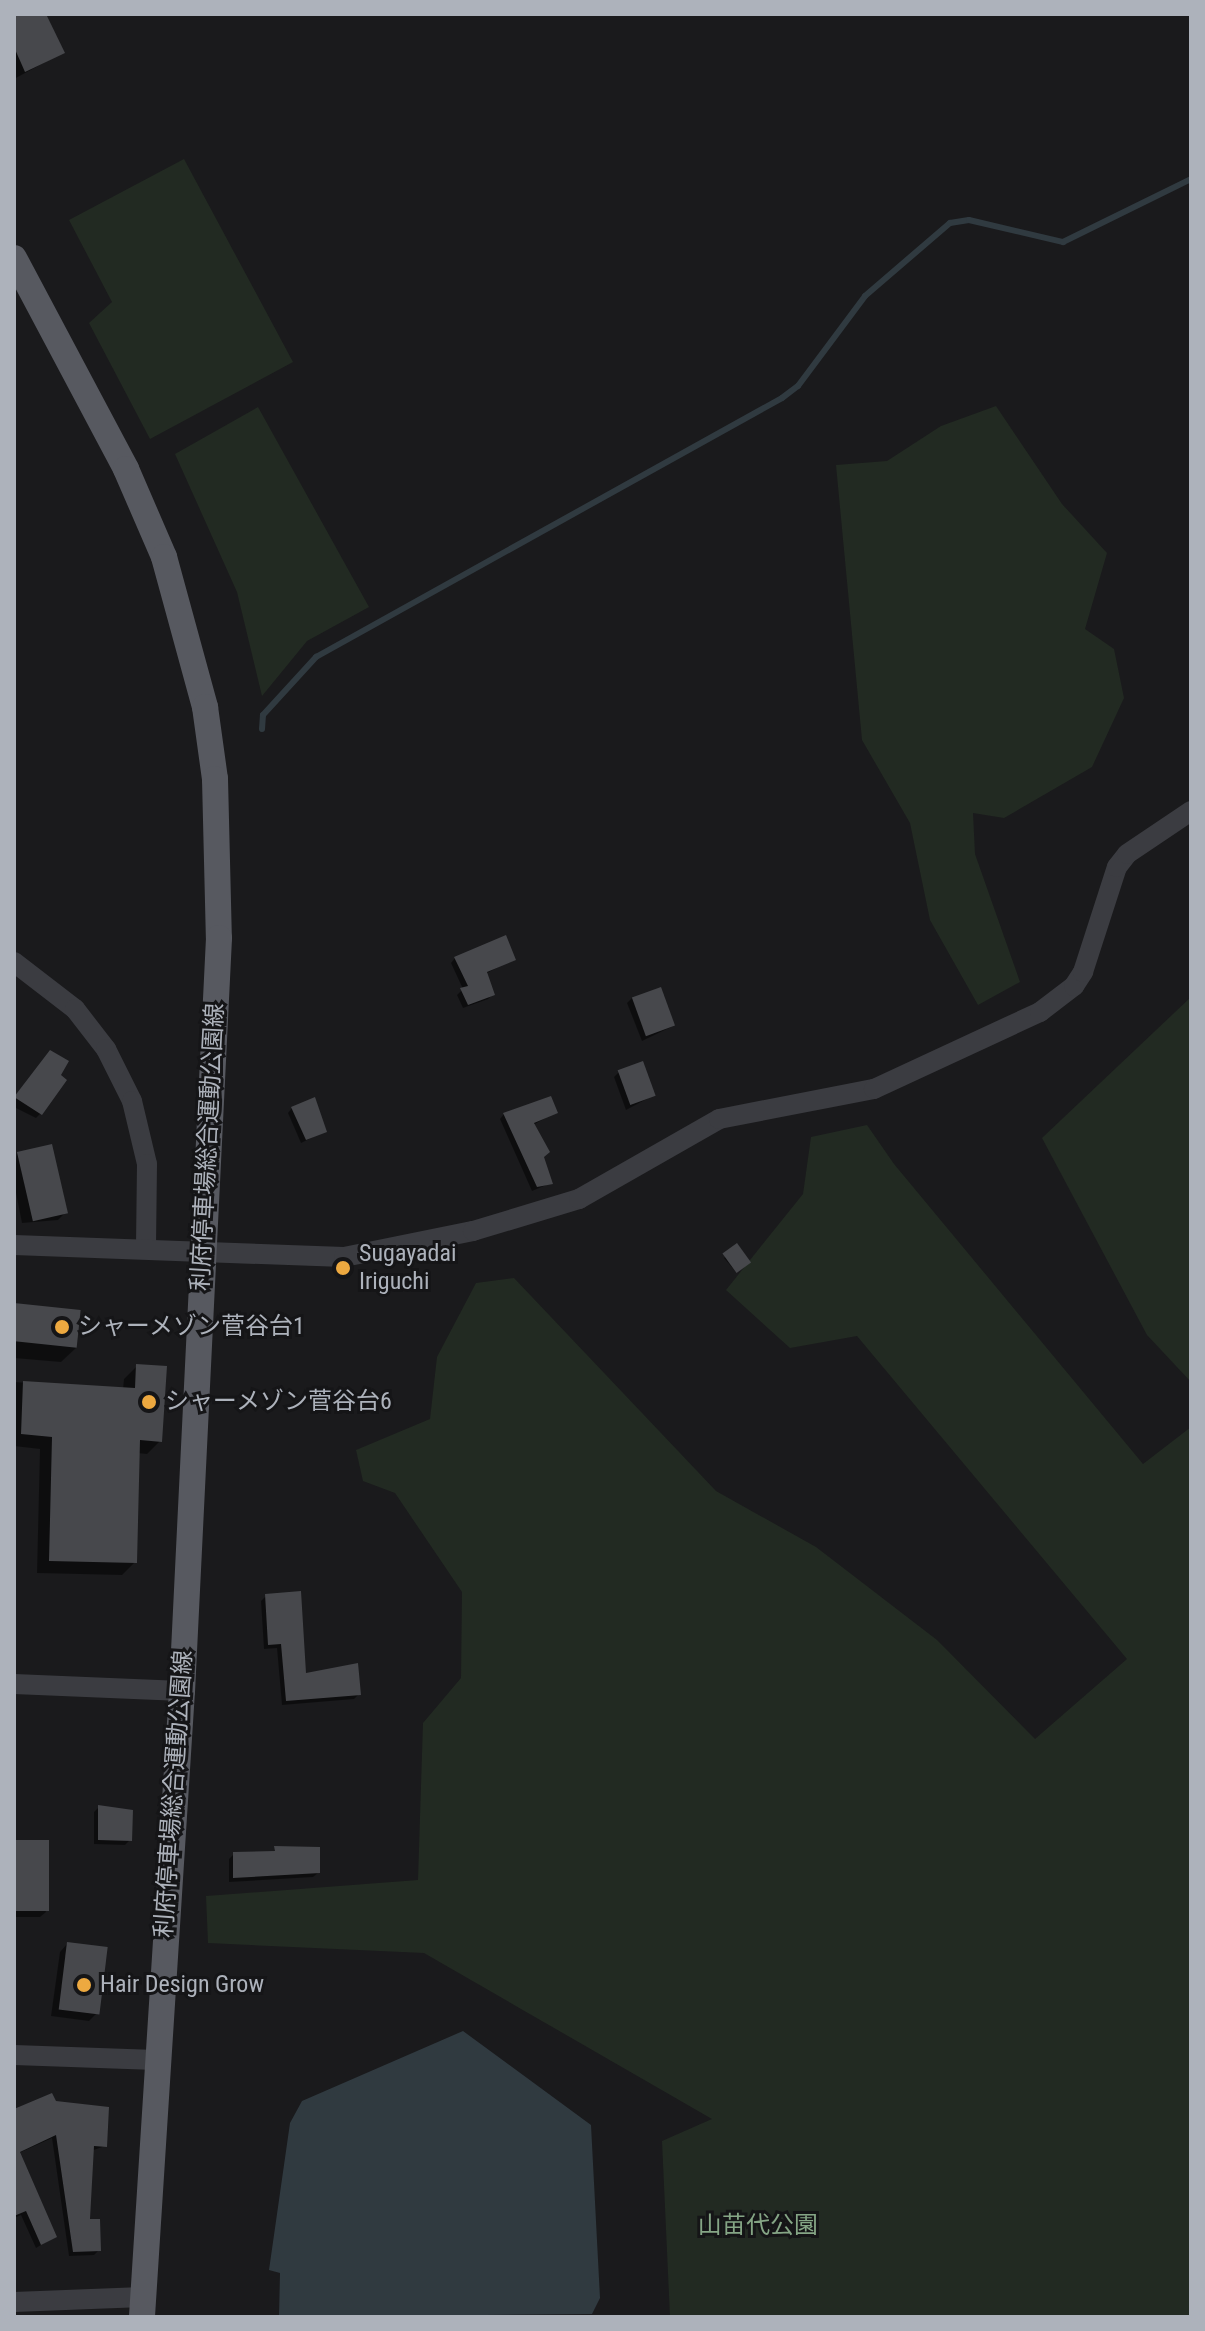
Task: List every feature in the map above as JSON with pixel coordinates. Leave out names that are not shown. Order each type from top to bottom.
[{"type":"main road","name":"利府停車場総合運動公園線","points":[[14,258],[126,469],[164,557],[205,707],[215,779],[219,938],[182,1691],[142,2307]]},
{"type":"street","points":[[14,1245],[344,1257],[461,1234],[600,1191],[719,1119],[874,1089],[1060,1000],[1083,972],[1117,867],[1127,854],[1191,811]]},
{"type":"street","points":[[14,962],[75,1009],[106,1049],[132,1101],[147,1164],[146,1248]]},
{"type":"street","points":[[14,1684],[182,1691]]},
{"type":"street","points":[[14,2055],[156,2060]]},
{"type":"street","points":[[14,2302],[142,2307]]},
{"type":"green space","points":[[184,159],[293,362],[150,439],[89,323],[112,302],[69,220]]},
{"type":"green space","points":[[996,406],[1062,504],[1107,553],[1085,629],[1114,649],[1124,698],[1092,767],[1004,818],[973,813],[975,854],[1020,982],[978,1005],[930,920],[910,823],[862,740],[836,465],[887,461],[941,426]]},
{"type":"green space","points":[[258,407],[369,607],[307,641],[262,696],[237,592],[175,454]]},
{"type":"green space","points":[[1191,997],[1191,1382],[1147,1335],[1042,1138]]},
{"type":"green space","name":"山苗代公園","points":[[867,1125],[894,1164],[1143,1464],[1191,1427],[1191,2317],[670,2317],[662,2141],[712,2119],[424,1953],[208,1943],[206,1896],[418,1880],[423,1723],[461,1678],[462,1592],[395,1493],[363,1481],[356,1450],[430,1419],[437,1357],[476,1283],[514,1278],[716,1491],[816,1547],[937,1640],[1035,1739],[1127,1659],[857,1336],[790,1348],[726,1290],[803,1194],[811,1137]]},
{"type":"shaded area","points":[[463,2031],[591,2125],[600,2298],[592,2314],[279,2317],[280,2273],[269,2270],[290,2123],[302,2101]]},
{"type":"building","points":[[14,14],[46,14],[65,53],[25,72],[14,47]]},
{"type":"building","points":[[506,935],[516,960],[487,972],[495,995],[468,1005],[460,988],[468,986],[454,957]]},
{"type":"building","points":[[661,987],[675,1026],[646,1036],[632,998]]},
{"type":"building","points":[[50,1050],[69,1061],[61,1075],[67,1080],[42,1115],[14,1097]]},
{"type":"building","points":[[643,1061],[656,1096],[630,1105],[618,1070]]},
{"type":"building","points":[[551,1096],[558,1113],[534,1123],[550,1152],[544,1157],[553,1184],[537,1187],[503,1113]]},
{"type":"building","points":[[315,1097],[327,1132],[306,1140],[291,1107]]},
{"type":"building","points":[[52,1144],[68,1213],[33,1221],[17,1152]]},
{"type":"building","points":[[737,1243],[751,1262],[737,1273],[722,1254]]},
{"type":"building","points":[[14,1303],[81,1310],[77,1348],[14,1341]]},
{"type":"building","points":[[136,1364],[167,1366],[162,1442],[140,1440],[137,1563],[49,1561],[52,1437],[21,1434],[23,1381],[135,1388]]},
{"type":"building","points":[[301,1591],[306,1673],[358,1663],[361,1695],[286,1701],[281,1644],[268,1645],[265,1594]]},
{"type":"building","points":[[98,1805],[133,1810],[132,1841],[98,1840]]},
{"type":"building","points":[[14,1840],[49,1840],[49,1911],[14,1911]]},
{"type":"building","points":[[274,1846],[320,1847],[320,1873],[233,1878],[233,1852],[275,1851]]},
{"type":"building","points":[[67,1942],[108,1947],[99,2014],[59,2009]]},
{"type":"building","points":[[52,2093],[56,2101],[109,2107],[107,2147],[94,2146],[90,2219],[100,2219],[101,2251],[73,2252],[56,2135],[20,2152],[57,2237],[41,2245],[26,2211],[14,2216],[14,2109]]},
{"type":"waterway","points":[[262,729],[263,715],[316,657],[782,398],[798,386],[865,296],[950,223],[969,220],[1063,242],[1191,179]]},
{"type":"place","name":"Sugayadai Iriguchi","points":[[343,1268]]},
{"type":"place","name":"シャーメゾン菅谷台1","points":[[62,1327]]},
{"type":"place","name":"シャーメゾン菅谷台6","points":[[149,1402]]},
{"type":"place","name":"Hair Design Grow","points":[[84,1985]]}]
